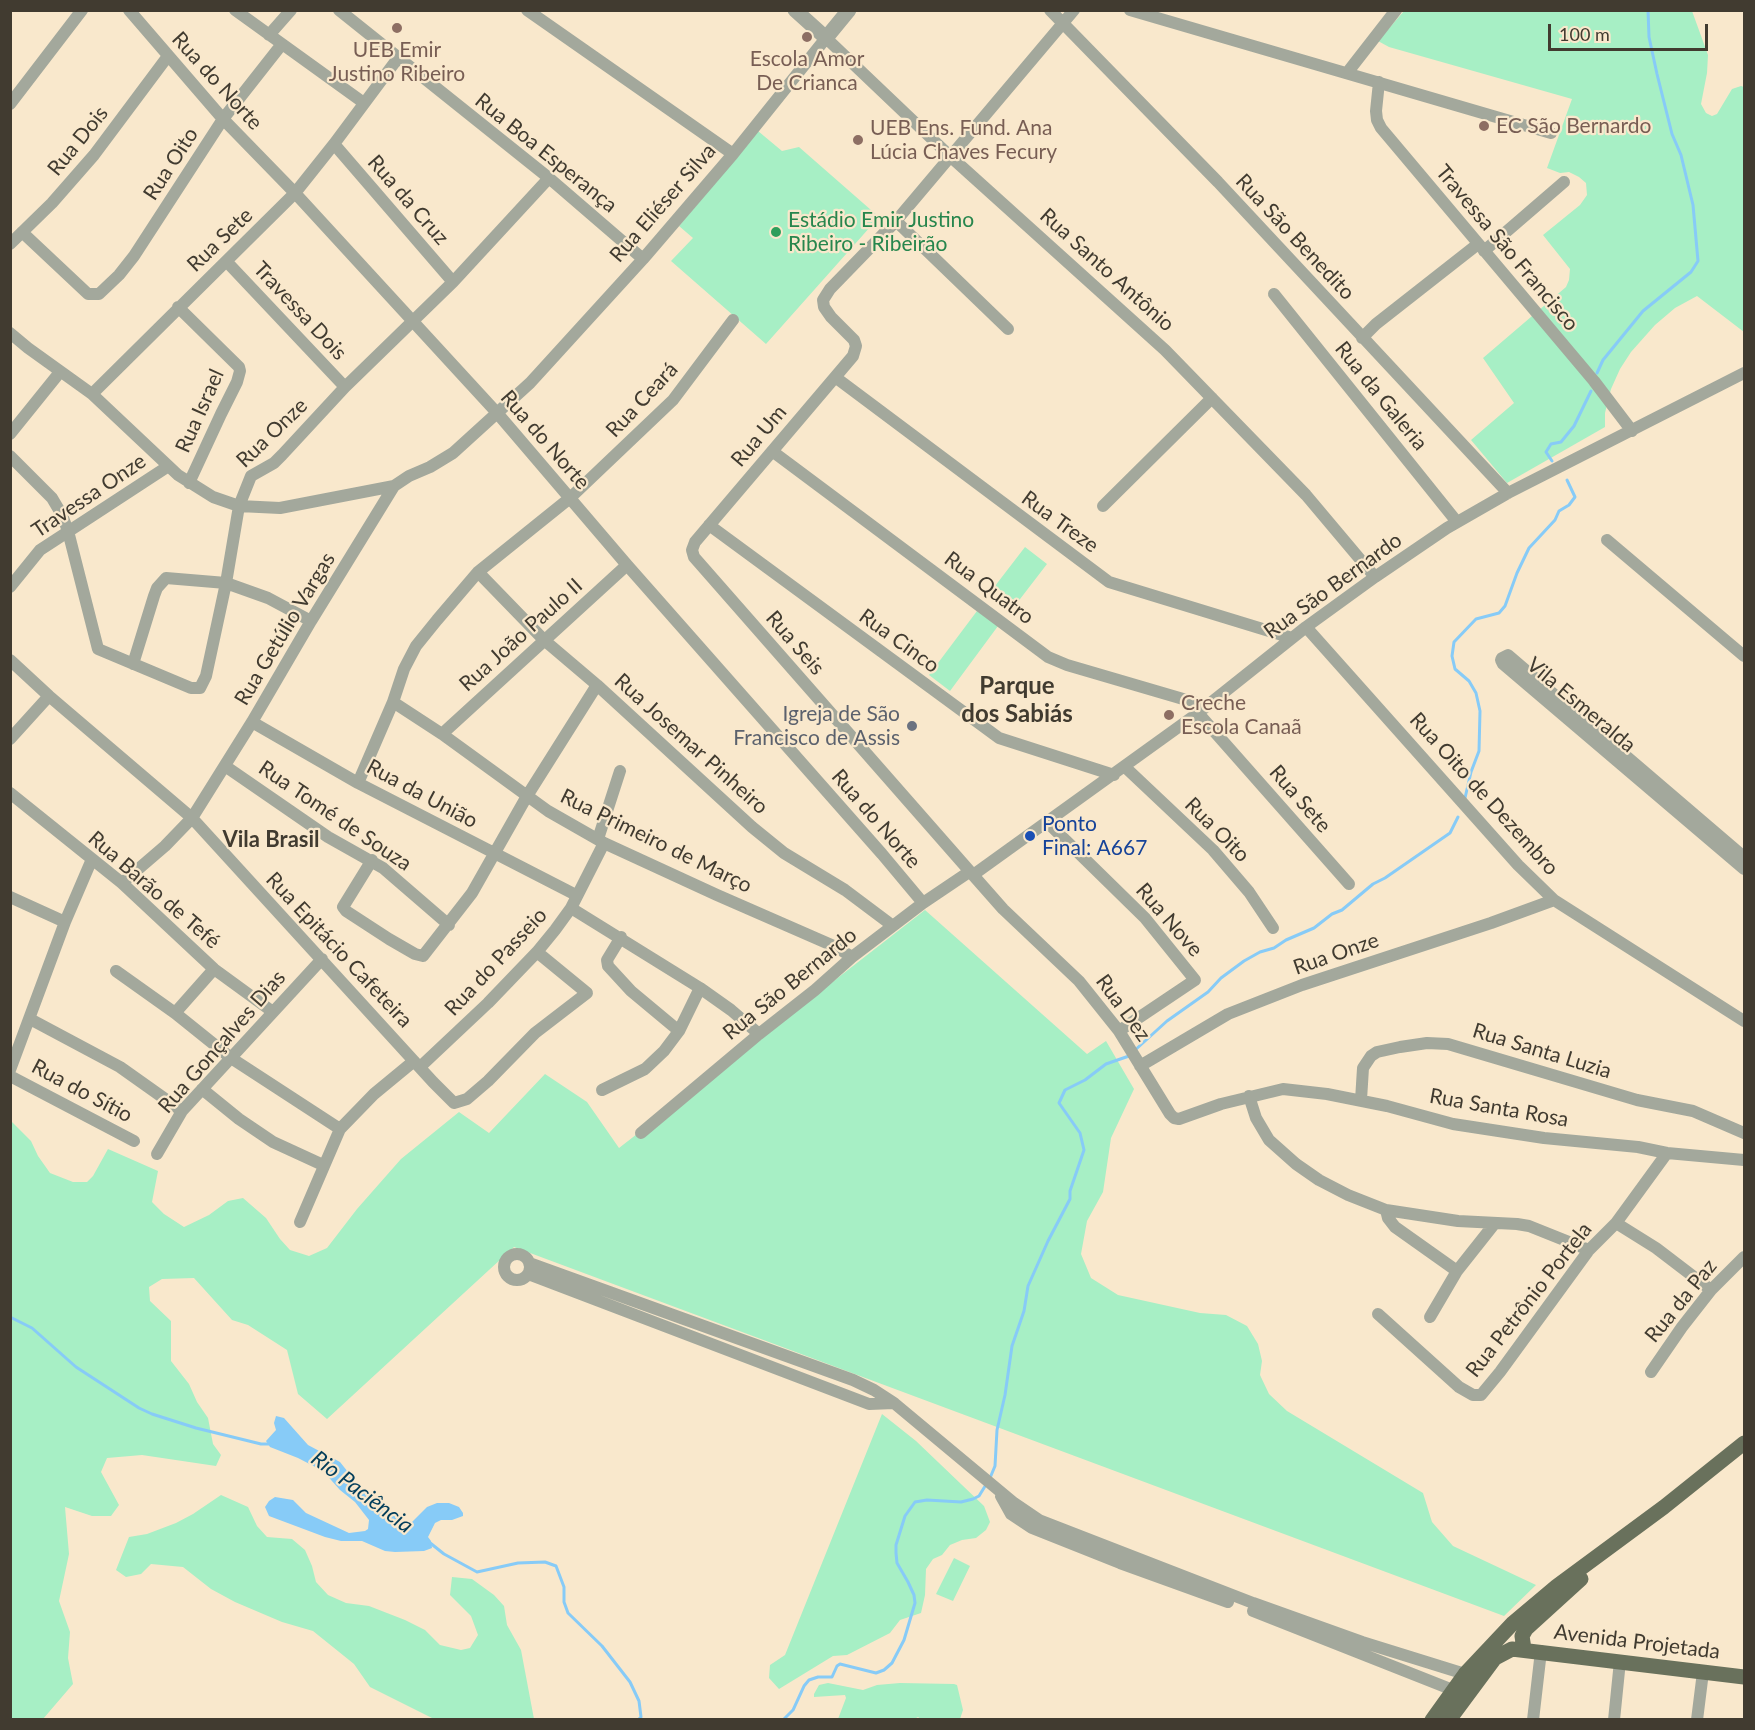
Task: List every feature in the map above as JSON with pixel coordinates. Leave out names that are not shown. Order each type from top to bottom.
[{"type":"main road","points":[[1449,1719],[1495,1658],[1512,1649],[1524,1649],[1522,1636],[1534,1620],[1664,1508],[1744,1443]]},
{"type":"main road","points":[[1432,1719],[1465,1674],[1514,1623],[1557,1586],[1664,1508]]},
{"type":"main road","name":"Avenida Projetada","points":[[1524,1649],[1744,1677]]},
{"type":"street","points":[[10,104],[82,10]]},
{"type":"street","name":"Rua do Norte","points":[[129,10],[223,119],[295,193],[498,414],[923,903]]},
{"type":"street","points":[[235,10],[364,103]]},
{"type":"street","points":[[269,35],[291,10]]},
{"type":"street","name":"Rua Boa Esperança","points":[[339,10],[549,178],[643,259]]},
{"type":"street","points":[[527,10],[543,15],[734,154]]},
{"type":"street","name":"Rua Santo Antônio","points":[[795,10],[951,157],[1165,350],[1306,495],[1375,577]]},
{"type":"street","name":"Rua Eliéser Silva","points":[[498,414],[560,351],[643,259],[734,154],[849,10]]},
{"type":"street","name":"Rua São Benedito","points":[[1050,10],[1218,182],[1508,492]]},
{"type":"street","points":[[1008,329],[896,221],[1074,10]]},
{"type":"street","points":[[1130,10],[1551,133]]},
{"type":"street","points":[[1347,73],[1395,10]]},
{"type":"street","name":"Rua Oito","points":[[22,232],[87,294],[99,294],[119,275],[134,256],[223,119],[282,44]]},
{"type":"street","name":"Rua Dois","points":[[10,244],[52,203],[94,155],[168,56]]},
{"type":"street","name":"Rua Sete","points":[[92,394],[295,193],[398,58]]},
{"type":"street","name":"Travessa São Francisco","points":[[1379,82],[1376,111],[1381,128],[1594,381],[1632,431]]},
{"type":"street","name":"Rua da Cruz","points":[[334,144],[453,282]]},
{"type":"street","name":"Rua Onze","points":[[134,664],[191,688],[200,687],[206,676],[226,583],[239,506],[251,476],[274,463],[345,387],[453,282],[549,178]]},
{"type":"street","points":[[1362,338],[1376,324],[1481,248],[1563,182]]},
{"type":"street","name":"Rua Um","points":[[695,542],[853,356],[856,346],[854,340],[824,308],[823,300],[830,289],[896,221]]},
{"type":"street","name":"Travessa Dois","points":[[227,262],[345,387]]},
{"type":"street","name":"Rua da Galeria","points":[[1274,294],[1457,522]]},
{"type":"street","name":"Rua Israel","points":[[178,307],[239,367],[240,371],[237,382],[189,483]]},
{"type":"street","name":"Rua Ceará","points":[[358,783],[393,702],[404,669],[416,646],[478,572],[570,498],[674,400],[734,320]]},
{"type":"street","points":[[10,333],[92,394],[167,467],[213,497],[239,506],[280,508],[394,486]]},
{"type":"street","points":[[10,434],[60,372]]},
{"type":"street","name":"Rua São Bernardo","points":[[641,1133],[852,957],[923,903],[1048,823],[1202,710],[1306,627],[1375,577],[1457,522],[1508,492],[1744,373]]},
{"type":"street","name":"Rua Treze","points":[[835,377],[1109,582],[1292,638]]},
{"type":"street","points":[[1103,506],[1212,398]]},
{"type":"street","name":"Rua Getúlio Vargas","points":[[122,882],[165,846],[192,819],[394,486],[453,453],[498,414]]},
{"type":"street","name":"Rua Quatro","points":[[772,451],[1048,657],[1202,710]]},
{"type":"street","points":[[10,456],[52,498],[62,515],[98,649],[134,664],[157,588],[166,578],[226,583],[268,597],[311,621]]},
{"type":"street","name":"Travessa Onze","points":[[10,587],[40,550],[167,467]]},
{"type":"street","name":"Rua Cinco","points":[[709,525],[999,738],[1114,775]]},
{"type":"street","points":[[1607,540],[1744,656]]},
{"type":"street","name":"Rua Seis","points":[[695,542],[692,550],[694,557],[971,874]]},
{"type":"street","name":"Rua João Paulo II","points":[[442,734],[627,565]]},
{"type":"street","name":"Rua Josemar Pinheiro","points":[[478,572],[544,640],[768,840],[784,853],[845,890],[893,926]]},
{"type":"street","name":"Rua Oito de Dezembro","points":[[1306,627],[1518,865],[1554,900],[1744,1021]]},
{"type":"street","name":"Vila Esmeralda","points":[[1744,857],[1508,655],[1502,658],[1503,664],[1744,869]]},
{"type":"street","name":"Rua Epitácio Cafeteira","points":[[10,660],[192,819],[450,1100],[458,1103],[467,1099],[494,1076],[535,1033],[586,993],[537,952]]},
{"type":"street","points":[[372,861],[344,902],[343,907],[389,939],[419,956],[425,954],[472,893],[527,796],[597,685]]},
{"type":"street","points":[[10,739],[49,696]]},
{"type":"street","name":"Rua Primeiro de Março","points":[[393,702],[442,734],[548,811],[601,841],[836,947],[852,957]]},
{"type":"street","name":"Rua Sete","points":[[1202,710],[1349,884]]},
{"type":"street","name":"Rua da União","points":[[252,722],[358,783],[576,895]]},
{"type":"street","name":"Rua Tomé de Souza","points":[[225,766],[328,837],[383,868],[448,925]]},
{"type":"street","name":"Rua Oito","points":[[1125,767],[1213,850],[1250,892],[1273,927]]},
{"type":"street","name":"Rua do Passeio","points":[[300,1222],[339,1129],[374,1094],[417,1064],[488,1003],[537,952],[571,908],[601,841],[620,771]]},
{"type":"street","name":"Rua Barão de Tefé","points":[[10,793],[122,882],[214,969],[273,1012]]},
{"type":"street","name":"Rua Nove","points":[[1048,823],[1146,918],[1195,980],[1119,1031]]},
{"type":"street","points":[[10,1070],[65,922],[92,859]]},
{"type":"street","name":"Rua Dez","points":[[971,874],[1003,909],[1079,981],[1119,1031],[1170,1114],[1179,1119],[1249,1096]]},
{"type":"street","points":[[10,897],[65,922]]},
{"type":"street","name":"Rua Onze","points":[[1138,1062],[1228,1014],[1302,985],[1554,900]]},
{"type":"street","points":[[571,908],[700,988],[759,1034]]},
{"type":"street","points":[[621,937],[607,960],[608,966],[631,991],[679,1031]]},
{"type":"street","name":"Rua Gonçalves Dias","points":[[157,1154],[182,1111],[322,959]]},
{"type":"street","points":[[175,1013],[214,969]]},
{"type":"street","points":[[116,971],[175,1013],[231,1058],[339,1129]]},
{"type":"street","points":[[602,1090],[645,1070],[664,1051],[679,1031],[700,988]]},
{"type":"street","points":[[30,1018],[120,1067],[182,1111]]},
{"type":"street","name":"Rua Santa Luzia","points":[[1360,1100],[1363,1068],[1371,1056],[1377,1052],[1427,1043],[1448,1044],[1637,1100],[1693,1111],[1744,1133]]},
{"type":"street","name":"Rua do Sítio","points":[[10,1076],[134,1141]]},
{"type":"street","points":[[202,1089],[239,1119],[273,1142],[323,1165]]},
{"type":"street","name":"Rua Santa Rosa","points":[[1249,1096],[1283,1089],[1327,1094],[1360,1100],[1453,1124],[1544,1138],[1744,1160]]},
{"type":"street","points":[[1249,1096],[1256,1118],[1269,1140],[1296,1164],[1348,1196],[1386,1210],[1458,1221],[1528,1226],[1589,1250]]},
{"type":"street","name":"Rua Petrônio Portela","points":[[1378,1314],[1459,1387],[1473,1395],[1481,1395],[1589,1250],[1616,1223],[1667,1153]]},
{"type":"street","points":[[1386,1210],[1388,1218],[1395,1227],[1457,1271]]},
{"type":"street","points":[[1430,1317],[1457,1271],[1494,1223]]},
{"type":"street","points":[[1616,1223],[1656,1248],[1711,1290]]},
{"type":"street","name":"Rua da Paz","points":[[1651,1372],[1711,1290],[1744,1257]]},
{"type":"street","points":[[529,1269],[853,1380],[894,1403],[997,1490],[1040,1520],[1142,1566],[1360,1647],[1453,1690]]},
{"type":"street","points":[[1360,1647],[1465,1674]]},
{"type":"street","points":[[1533,1719],[1541,1652]]},
{"type":"street","points":[[1614,1719],[1620,1661]]},
{"type":"street","points":[[1697,1719],[1703,1672]]},
{"type":"green space","points":[[1404,11],[1692,11],[1708,55],[1701,104],[1706,113],[1712,116],[1717,114],[1732,89],[1744,87],[1744,332],[1697,296],[1675,308],[1655,325],[1631,352],[1620,369],[1611,389],[1605,413],[1605,427],[1507,483],[1471,440],[1514,403],[1483,358],[1566,287],[1569,280],[1570,269],[1543,235],[1580,205],[1587,195],[1586,183],[1579,177],[1569,172],[1560,173],[1547,168],[1572,99],[1389,47],[1378,41]]},
{"type":"green space","name":"Estádio Emir Justino Ribeiro - Ribeirão","points":[[758,131],[782,151],[799,147],[879,217],[766,344],[671,261],[693,238],[679,226]]},
{"type":"green space","points":[[1025,547],[1047,564],[1017,603],[995,586]]},
{"type":"green space","points":[[977,611],[998,626],[950,691],[929,675]]},
{"type":"green space","points":[[925,910],[1087,1054],[1106,1041],[1134,1089],[1111,1138],[1103,1192],[1087,1221],[1081,1254],[1091,1278],[1118,1295],[1200,1313],[1226,1315],[1247,1326],[1258,1344],[1262,1361],[1260,1375],[1269,1394],[1287,1411],[1423,1493],[1432,1522],[1453,1546],[1536,1585],[1504,1616],[514,1247],[327,1419],[298,1394],[287,1350],[248,1325],[232,1320],[194,1278],[162,1279],[149,1287],[150,1301],[171,1321],[171,1361],[189,1384],[208,1418],[213,1444],[221,1455],[216,1466],[142,1455],[107,1458],[101,1472],[119,1505],[111,1516],[92,1516],[65,1507],[69,1554],[59,1601],[70,1632],[68,1658],[73,1684],[43,1719],[11,1719],[10,1120],[31,1141],[50,1173],[73,1182],[87,1182],[93,1176],[108,1149],[158,1171],[152,1202],[164,1214],[184,1227],[209,1215],[228,1201],[243,1198],[266,1218],[290,1250],[309,1256],[327,1248],[357,1209],[401,1159],[459,1112],[489,1133],[545,1074],[587,1102],[619,1148]]},
{"type":"green space","points":[[882,1414],[916,1441],[984,1506],[990,1522],[986,1530],[976,1538],[950,1545],[942,1555],[933,1559],[926,1569],[925,1595],[921,1613],[900,1620],[890,1633],[847,1655],[833,1656],[779,1689],[769,1678],[770,1665],[785,1655]]},
{"type":"green space","points":[[221,1495],[248,1507],[257,1526],[267,1537],[292,1539],[305,1550],[316,1582],[328,1595],[346,1603],[369,1606],[405,1620],[425,1630],[440,1645],[461,1650],[470,1648],[478,1635],[471,1616],[450,1595],[452,1577],[472,1579],[494,1595],[504,1606],[507,1625],[521,1650],[534,1719],[434,1719],[370,1687],[354,1664],[313,1631],[282,1622],[235,1602],[211,1589],[183,1567],[151,1564],[141,1574],[126,1577],[116,1570],[129,1537],[147,1534],[176,1523]]},
{"type":"green space","points":[[954,1558],[970,1566],[953,1601],[936,1594]]},
{"type":"green space","points":[[828,1683],[863,1690],[877,1685],[900,1683],[954,1684],[957,1685],[963,1710],[960,1719],[922,1720],[918,1717],[912,1720],[838,1719],[845,1695],[814,1697],[819,1685]]},
{"type":"water","points":[[276,1416],[284,1418],[308,1445],[340,1462],[364,1492],[400,1520],[411,1523],[427,1507],[437,1503],[449,1503],[459,1507],[463,1516],[435,1523],[428,1537],[432,1548],[424,1551],[395,1552],[385,1551],[362,1541],[341,1541],[325,1537],[269,1516],[265,1507],[275,1497],[293,1500],[306,1513],[349,1533],[365,1531],[368,1529],[369,1520],[355,1502],[340,1490],[323,1471],[270,1447],[266,1441],[276,1430],[274,1423]]},
{"type":"waterway","points":[[1597,373],[1603,360],[1643,311],[1691,272],[1698,261],[1693,205],[1657,74],[1649,37],[1648,10]]},
{"type":"waterway","points":[[1552,461],[1546,452],[1551,444],[1561,442],[1574,426],[1591,391]]},
{"type":"waterway","points":[[1465,798],[1479,751],[1480,711],[1476,693],[1469,681],[1455,669],[1452,656],[1454,642],[1476,619],[1499,613],[1505,606],[1529,548],[1555,520],[1559,511],[1569,505],[1575,497],[1567,480]]},
{"type":"waterway","points":[[1134,1051],[1167,1021],[1208,992],[1221,978],[1244,961],[1314,928],[1332,914],[1342,910],[1373,884],[1450,833],[1458,817]]},
{"type":"waterway","points":[[990,1478],[995,1466],[997,1430],[1012,1346],[1024,1311],[1028,1286],[1070,1199],[1070,1191],[1084,1150],[1080,1133],[1059,1103],[1065,1090],[1085,1080],[1106,1064],[1129,1056]]},
{"type":"waterway","name":"Rio Paciência","points":[[10,1317],[32,1328],[76,1367],[139,1408],[196,1428],[261,1444],[270,1444]]},
{"type":"waterway","points":[[783,1720],[793,1710],[809,1680],[818,1677],[832,1677],[840,1664],[876,1673],[892,1663],[904,1640],[915,1603],[914,1595],[897,1563],[896,1545],[905,1516],[915,1502],[927,1500],[961,1502],[973,1499],[979,1496],[987,1483]]},
{"type":"waterway","name":"Rio Paciência","points":[[429,1542],[444,1554],[477,1572],[518,1563],[545,1562],[556,1566],[564,1587],[564,1602],[568,1613],[602,1646],[630,1682],[639,1701],[641,1717],[638,1720]]},
{"type":"place","name":"UEB Emir Justino Ribeiro","points":[[397,28]]},
{"type":"place","name":"Escola Amor De Crianca","points":[[807,37]]},
{"type":"place","name":"EC São Bernardo","points":[[1484,126]]},
{"type":"place","name":"UEB Ens. Fund. Ana Lúcia Chaves Fecury","points":[[858,140]]},
{"type":"place","name":"Estádio Emir Justino Ribeiro - Ribeirão","points":[[776,232]]},
{"type":"place","name":"Creche Escola Canaã","points":[[1169,715]]},
{"type":"place","name":"Igreja de São Francisco de Assis","points":[[912,726]]},
{"type":"place","name":"Ponto Final: A667","points":[[1030,836]]},
{"type":"district","name":"Parque dos Sabiás","points":[[1017,700]]},
{"type":"district","name":"Vila Brasil","points":[[271,840]]}]
